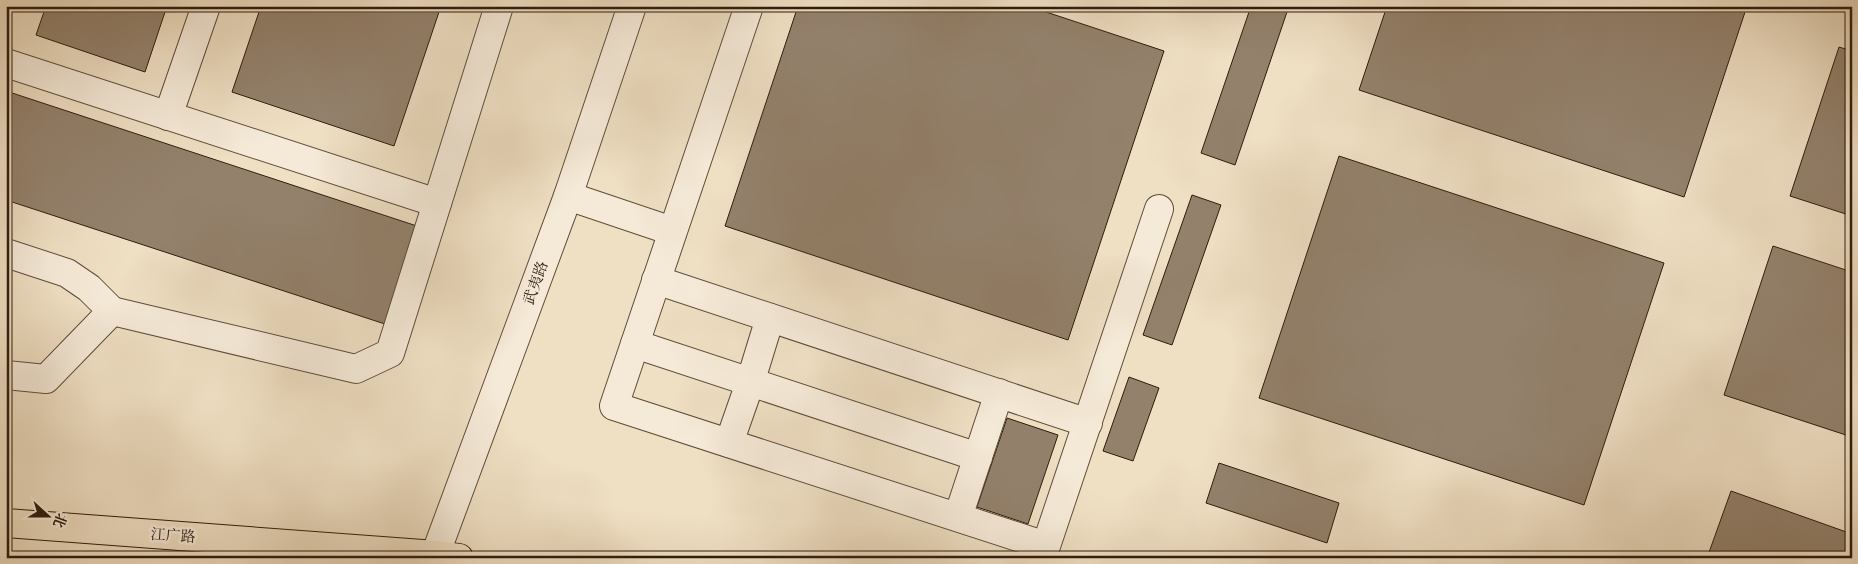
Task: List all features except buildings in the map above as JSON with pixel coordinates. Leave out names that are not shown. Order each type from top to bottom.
[{"type":"main road","name":"江广路","points":[[6,524],[443,557]]},
{"type":"street","points":[[168,116],[206,6]]},
{"type":"street","points":[[6,252],[67,273],[89,288],[112,311],[356,369],[390,353],[499,6]]},
{"type":"street","name":"武夷路","points":[[443,557],[632,6]]},
{"type":"street","points":[[749,6],[614,406],[1046,546],[1159,210]]},
{"type":"street","points":[[6,63],[437,203]]},
{"type":"street","points":[[568,196],[672,231]]},
{"type":"street","points":[[656,280],[1088,423]]},
{"type":"street","points":[[6,375],[46,379],[112,311]]},
{"type":"street","points":[[729,443],[770,318]]},
{"type":"street","points":[[634,344],[978,457]]},
{"type":"street","points":[[958,517],[999,393]]}]
